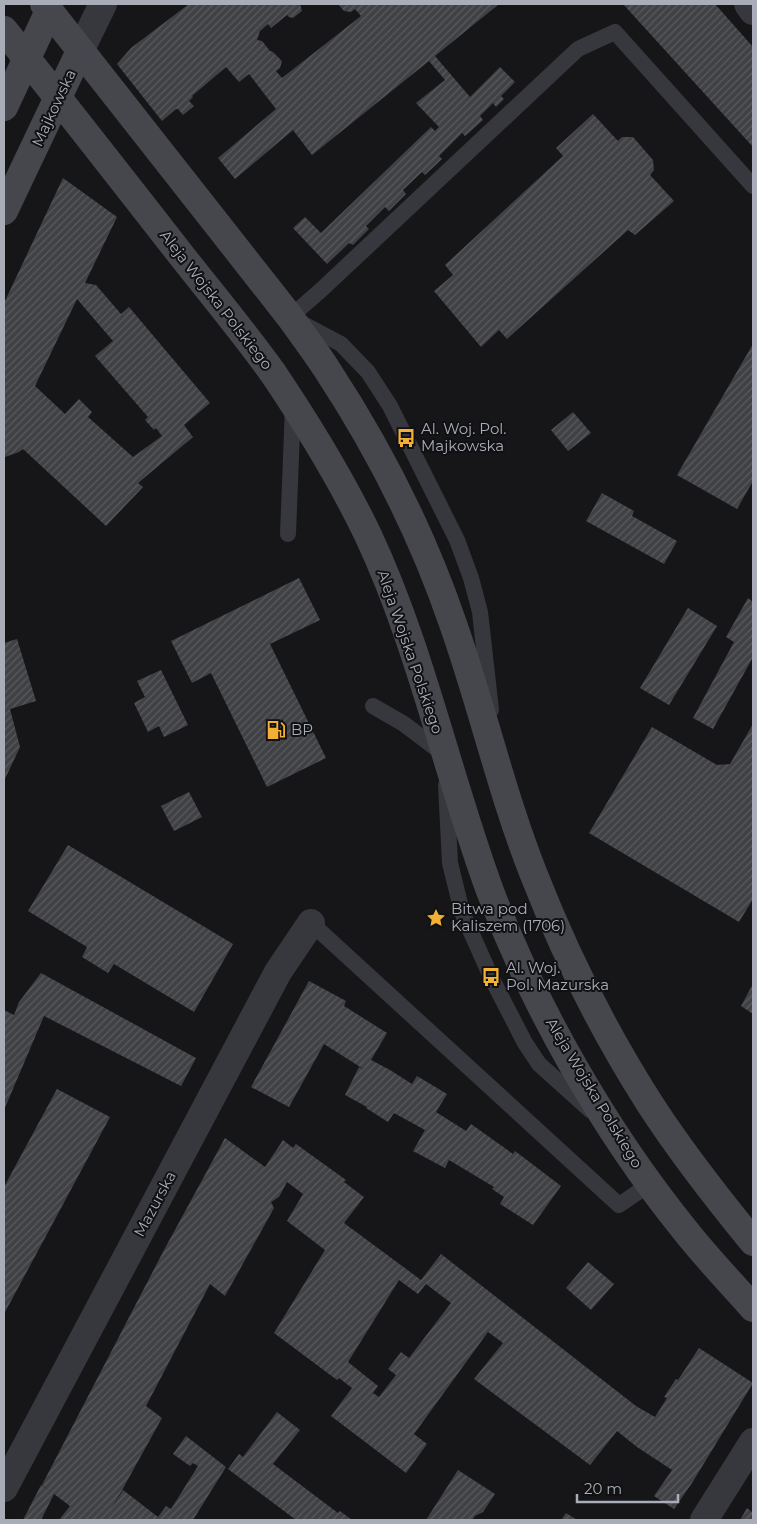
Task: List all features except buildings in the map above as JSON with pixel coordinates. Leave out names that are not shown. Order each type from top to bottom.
[{"type":"main road","points":[[48,6],[80,51],[290,317],[325,366],[359,421],[411,518],[432,566],[453,622],[510,809],[534,875],[588,995],[650,1104],[718,1200],[753,1242]]},
{"type":"main road","points":[[4,107],[27,58],[48,6]]},
{"type":"main road","name":"Aleja Wojska Polskiego","points":[[4,30],[270,370],[320,445],[348,494],[388,583],[409,638],[467,824],[491,892],[518,958],[549,1020],[579,1076],[650,1184],[683,1228],[753,1308]]},
{"type":"main road","name":"Majkowska","points":[[4,211],[80,51]]},
{"type":"street","name":"Majkowska","points":[[80,51],[103,4]]},
{"type":"street","points":[[748,4],[753,11]]},
{"type":"street","name":"Mazurska","points":[[4,1488],[278,972],[311,923]]},
{"type":"street","points":[[704,1520],[753,1442]]},
{"type":"lane","points":[[290,317],[578,49],[615,32],[753,186]]},
{"type":"lane","points":[[288,534],[293,404]]},
{"type":"lane","points":[[373,706],[404,724],[445,755]]},
{"type":"lane","points":[[311,923],[619,1205],[650,1184]]},
{"type":"place","name":"Al. Woj. Pol. Majkowska","points":[[406,438]]},
{"type":"place","name":"BP","points":[[276,730]]},
{"type":"place","name":"Bitwa pod Kaliszem (1706)","points":[[436,918]]},
{"type":"place","name":"Al. Woj. Pol. Mazurska","points":[[491,977]]}]
